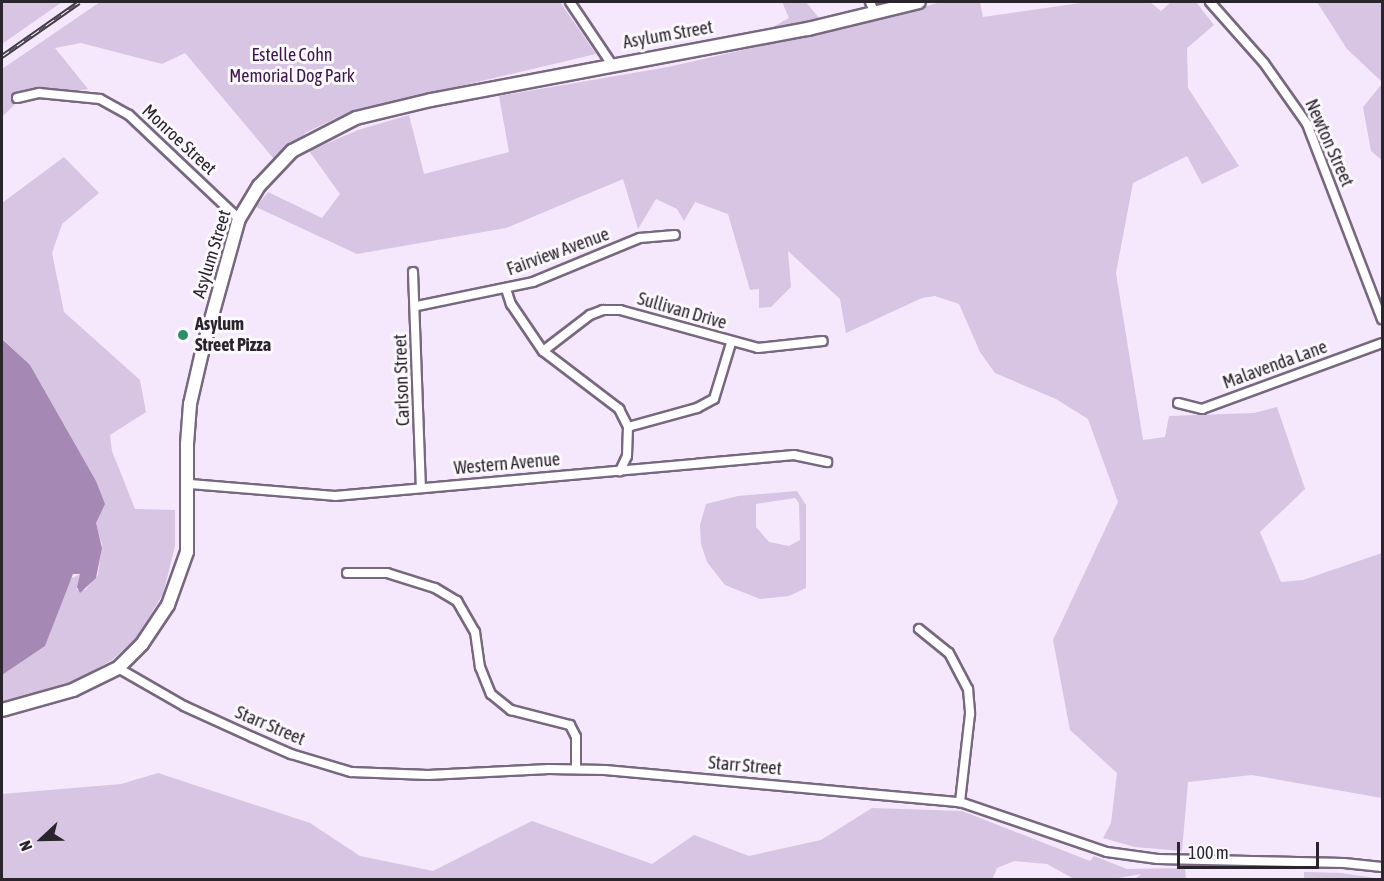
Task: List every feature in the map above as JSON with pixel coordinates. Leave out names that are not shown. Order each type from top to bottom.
[{"type":"street","points":[[570,2],[611,63]]},
{"type":"street","points":[[870,2],[875,14]]},
{"type":"street","name":"Asylum Street","points":[[2,710],[73,690],[118,668],[158,623],[177,586],[187,552],[190,404],[239,219],[276,166],[292,151],[334,127],[430,100],[611,63],[875,14],[919,2]]},
{"type":"street","name":"Newton Street","points":[[1210,2],[1264,63],[1302,116],[1381,313]]},
{"type":"street","name":"Monroe Street","points":[[18,98],[39,93],[100,99],[129,115],[239,219]]},
{"type":"street","name":"Fairview Avenue","points":[[417,306],[506,289],[640,238],[675,235]]},
{"type":"street","name":"Carlson Street","points":[[413,272],[417,306],[421,488]]},
{"type":"street","points":[[506,289],[511,304],[543,351],[619,409],[628,427],[627,456],[620,471]]},
{"type":"street","name":"Sullivan Drive","points":[[543,351],[603,310],[620,310],[731,343],[758,348],[824,341]]},
{"type":"street","points":[[628,427],[698,408],[714,399],[731,343]]},
{"type":"street","name":"Malavenda Lane","points":[[1178,403],[1202,409],[1383,343]]},
{"type":"street","name":"Western Avenue","points":[[190,484],[335,496],[794,455],[827,462]]},
{"type":"street","points":[[347,573],[387,573],[435,588],[457,601],[475,632],[480,668],[491,694],[511,710],[570,725],[576,737],[576,769]]},
{"type":"street","points":[[919,629],[949,653],[969,695],[960,802]]},
{"type":"street","name":"Starr Street","points":[[118,668],[184,706],[252,737],[291,754],[351,772],[428,776],[576,769],[960,802],[1107,852],[1158,859],[1383,867]]},
{"type":"green space","points":[[2,2],[62,2],[2,44]]},
{"type":"green space","name":"Estelle Cohn Memorial Dog Park","points":[[100,2],[560,2],[596,54],[349,112],[307,132],[274,159],[185,53],[162,64],[81,43],[55,48],[88,89],[16,103],[2,117],[2,69]]},
{"type":"green space","points":[[782,2],[806,2],[819,18],[771,28],[789,18]]},
{"type":"green space","points":[[941,2],[980,2],[983,17],[1088,2],[1150,2],[1161,11],[1171,2],[1196,2],[1214,25],[1187,48],[1188,88],[1239,166],[1202,184],[1187,156],[1133,183],[1116,273],[1143,440],[1165,437],[1169,416],[1254,413],[1277,407],[1305,489],[1260,532],[1281,582],[1303,580],[1382,553],[1382,798],[1252,775],[1188,782],[1182,851],[1135,847],[1103,838],[1111,823],[1117,773],[1070,730],[1053,640],[1118,502],[1088,419],[1056,399],[995,373],[980,352],[959,304],[935,296],[922,298],[846,333],[840,299],[788,251],[791,287],[771,307],[759,308],[759,289],[750,290],[728,214],[695,202],[684,221],[677,209],[656,199],[638,229],[623,179],[506,228],[357,254],[256,207],[268,192],[322,218],[340,194],[309,151],[358,130],[409,115],[424,174],[509,152],[499,96],[668,67],[885,18]]},
{"type":"green space","points":[[1317,2],[1382,2],[1382,82],[1347,49]]},
{"type":"green space","points":[[1382,84],[1382,160],[1371,151],[1363,107]]},
{"type":"green space","points":[[64,157],[99,193],[62,224],[52,253],[64,312],[140,380],[146,412],[110,435],[112,451],[135,509],[175,510],[175,546],[163,594],[137,637],[112,660],[73,682],[2,702],[2,675],[45,646],[70,579],[80,574],[77,590],[85,590],[98,575],[102,544],[96,526],[97,483],[31,367],[2,338],[2,203]]},
{"type":"green space","points":[[797,491],[806,505],[806,588],[789,596],[760,599],[725,585],[707,562],[701,544],[700,525],[706,504],[738,496]],"holes":[[[795,498],[799,503],[800,540],[789,546],[769,542],[756,527],[756,504]]]},
{"type":"green space","points":[[158,773],[310,823],[360,856],[433,871],[532,821],[652,864],[694,835],[749,856],[821,840],[872,808],[962,811],[1090,861],[1094,856],[1127,869],[1185,868],[1186,879],[1135,879],[1141,874],[1112,879],[1074,879],[1047,864],[1014,861],[997,868],[992,880],[2,879],[2,794],[121,784]]},
{"type":"green space","points":[[1304,872],[1341,873],[1382,879],[1304,879]]},
{"type":"shaded area","points":[[2,339],[30,365],[96,481],[105,504],[96,523],[102,548],[96,578],[80,593],[77,587],[80,574],[73,574],[45,646],[2,675]]},
{"type":"railway","points":[[2,56],[79,2]]},
{"type":"place","name":"Asylum Street Pizza","points":[[183,335]]}]
